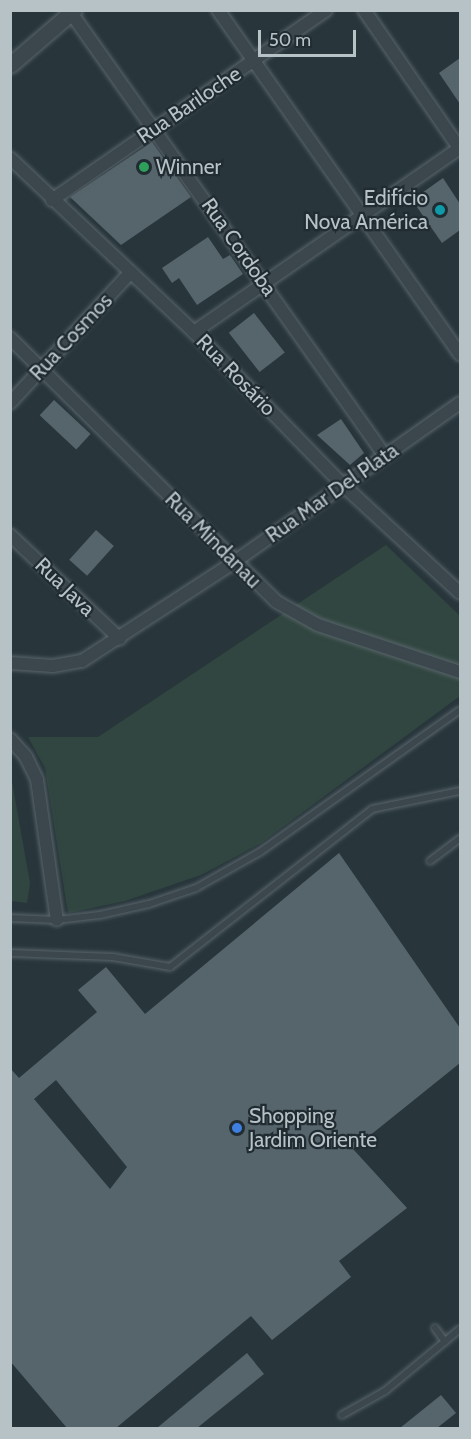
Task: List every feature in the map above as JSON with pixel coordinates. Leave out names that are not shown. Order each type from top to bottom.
[{"type":"street","points":[[218,10],[365,215],[460,354]]},
{"type":"street","name":"Rua Bariloche","points":[[52,200],[326,10]]},
{"type":"street","points":[[194,332],[460,148],[364,10]]},
{"type":"street","points":[[10,65],[71,11]]},
{"type":"street","name":"Rua Cordoba","points":[[71,11],[385,456]]},
{"type":"street","name":"Rua Rosário","points":[[10,158],[194,332],[342,485],[460,593]]},
{"type":"street","name":"Rua Cosmos","points":[[10,402],[131,272]]},
{"type":"street","name":"Rua Mindanau","points":[[10,338],[233,563],[277,602],[318,625],[460,672]]},
{"type":"street","name":"Rua Mar Del Plata","points":[[10,663],[53,666],[82,661],[120,639],[233,563],[460,403]]},
{"type":"street","name":"Rua Java","points":[[10,534],[120,639]]},
{"type":"street","points":[[10,739],[26,757],[37,780],[57,920]]},
{"type":"lane","points":[[10,918],[57,920],[149,904],[218,877],[260,852],[460,710]]},
{"type":"lane","points":[[10,953],[113,957],[170,967],[372,809],[460,791]]},
{"type":"lane","points":[[430,861],[460,838]]},
{"type":"lane","points":[[435,1328],[445,1342]]},
{"type":"lane","points":[[342,1415],[385,1391],[460,1329]]},
{"type":"green space","points":[[386,545],[460,616],[460,696],[261,843],[201,875],[125,901],[68,913],[45,768],[28,737],[98,737]]},
{"type":"green space","points":[[11,776],[30,883],[27,903],[11,901]]},
{"type":"building","points":[[460,58],[460,104],[439,73]]},
{"type":"building","name":"Winner","points":[[152,142],[191,197],[121,245],[70,197]]},
{"type":"building","name":"Edifício Nova América","points":[[443,178],[460,204],[460,230],[442,243],[412,200]]},
{"type":"building","points":[[208,237],[223,259],[230,255],[243,274],[197,305],[179,278],[172,283],[162,268]]},
{"type":"building","points":[[254,313],[285,352],[260,372],[229,333]]},
{"type":"building","points":[[54,400],[91,434],[76,449],[40,415]]},
{"type":"building","points":[[341,419],[364,453],[350,465],[317,435]]},
{"type":"building","points":[[96,530],[114,546],[87,576],[69,560]]},
{"type":"building","name":"Shopping Jardim Oriente","points":[[339,853],[460,1028],[460,1063],[353,1149],[407,1208],[339,1261],[351,1277],[272,1340],[251,1316],[116,1428],[67,1428],[10,1361],[10,1068],[19,1078],[97,1012],[78,990],[106,967],[145,1014]],"holes":[[[56,1080],[127,1167],[110,1189],[34,1099]]]},
{"type":"building","points":[[247,1353],[264,1374],[197,1428],[157,1428]]},
{"type":"building","points":[[441,1395],[456,1413],[437,1428],[400,1428]]},
{"type":"place","name":"Winner","points":[[144,167]]},
{"type":"place","name":"Edifício Nova América","points":[[440,210]]},
{"type":"place","name":"Shopping Jardim Oriente","points":[[237,1128]]}]
